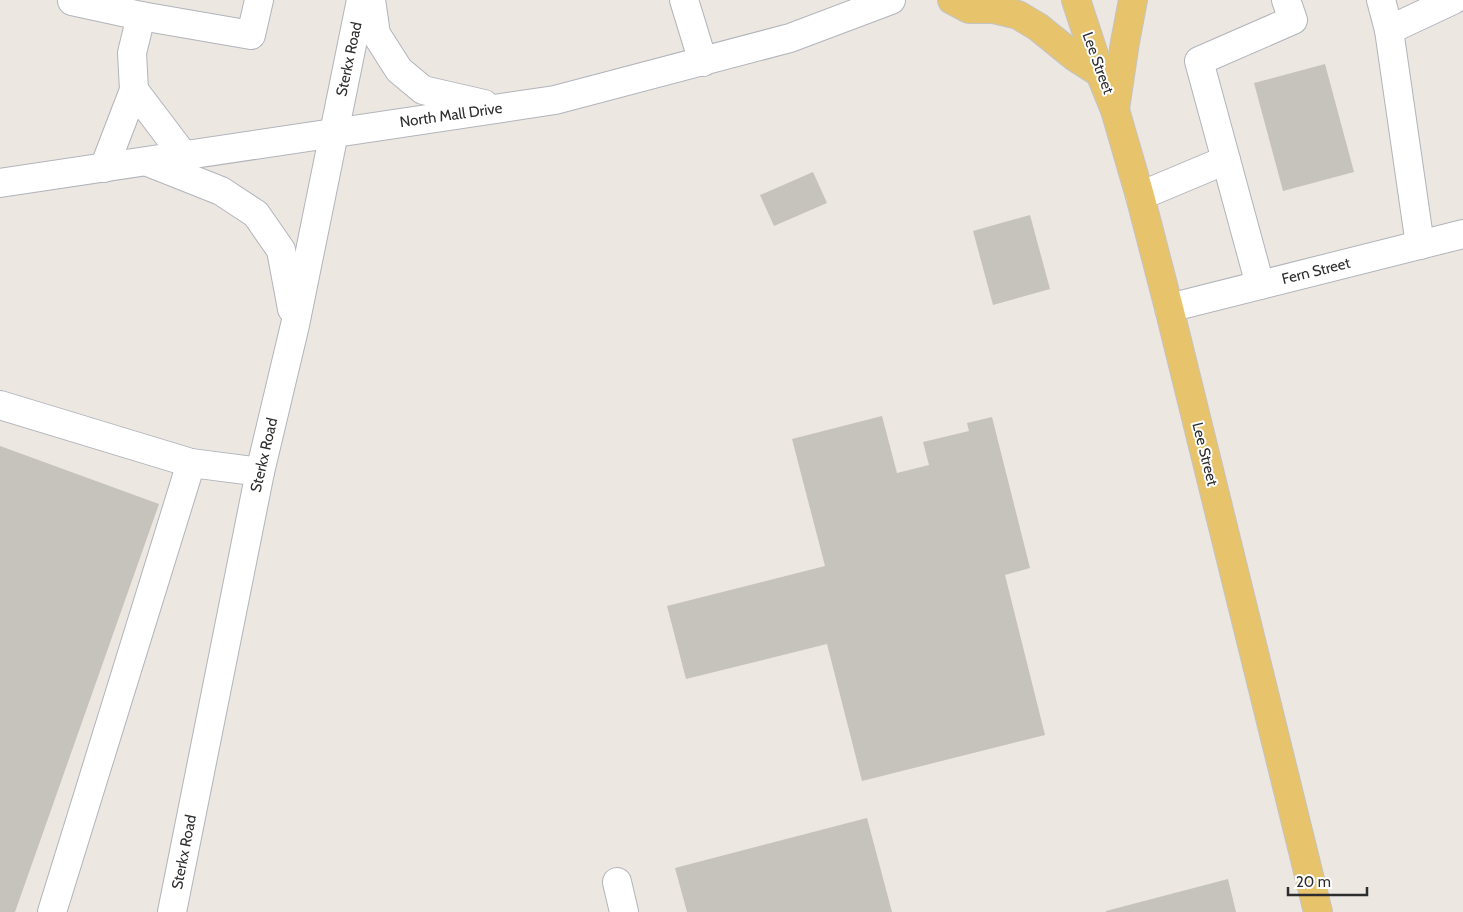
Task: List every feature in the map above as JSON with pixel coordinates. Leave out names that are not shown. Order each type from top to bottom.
[{"type":"main road","points":[[952,0],[970,9],[993,9],[1018,15],[1100,73]]},
{"type":"main road","name":"Lee Street","points":[[1076,0],[1114,110],[1140,196],[1318,912]]},
{"type":"main road","points":[[1114,110],[1133,0]]},
{"type":"street","points":[[72,1],[141,16],[251,35],[259,0]]},
{"type":"street","name":"Sterkx Road","points":[[172,912],[260,472],[295,325],[333,133],[362,0]]},
{"type":"street","points":[[372,0],[376,34],[399,70],[423,90],[500,108]]},
{"type":"street","points":[[684,0],[704,62]]},
{"type":"street","name":"North Mall Drive","points":[[0,183],[555,100],[790,38],[892,0]]},
{"type":"street","points":[[1260,285],[1199,61],[1293,20],[1286,0]]},
{"type":"street","points":[[1381,0],[1389,30],[1420,245]]},
{"type":"street","points":[[1389,30],[1453,0]]},
{"type":"street","points":[[104,168],[134,90],[132,53],[141,16]]},
{"type":"street","points":[[134,90],[184,156]]},
{"type":"street","points":[[1140,196],[1226,160]]},
{"type":"street","points":[[147,161],[221,191],[256,214],[282,250],[295,325]]},
{"type":"street","name":"Fern Street","points":[[1169,308],[1463,234]]},
{"type":"street","points":[[0,405],[192,463],[260,472]]},
{"type":"street","points":[[52,912],[192,463]]},
{"type":"street","points":[[617,882],[624,912]]},
{"type":"building","points":[[1325,64],[1354,172],[1283,191],[1254,83]]},
{"type":"building","points":[[813,172],[827,203],[774,226],[760,195]]},
{"type":"building","points":[[1030,215],[1050,289],[993,305],[973,231]]},
{"type":"building","points":[[882,416],[897,473],[929,465],[923,442],[969,431],[967,423],[992,417],[1030,568],[1005,575],[1045,735],[862,781],[827,644],[686,679],[667,606],[825,566],[792,439]]},
{"type":"building","points":[[0,446],[159,504],[15,912],[0,912]]},
{"type":"building","points":[[867,818],[892,912],[687,912],[675,868]]},
{"type":"building","points":[[1228,879],[1236,912],[1106,912],[1106,911]]}]
